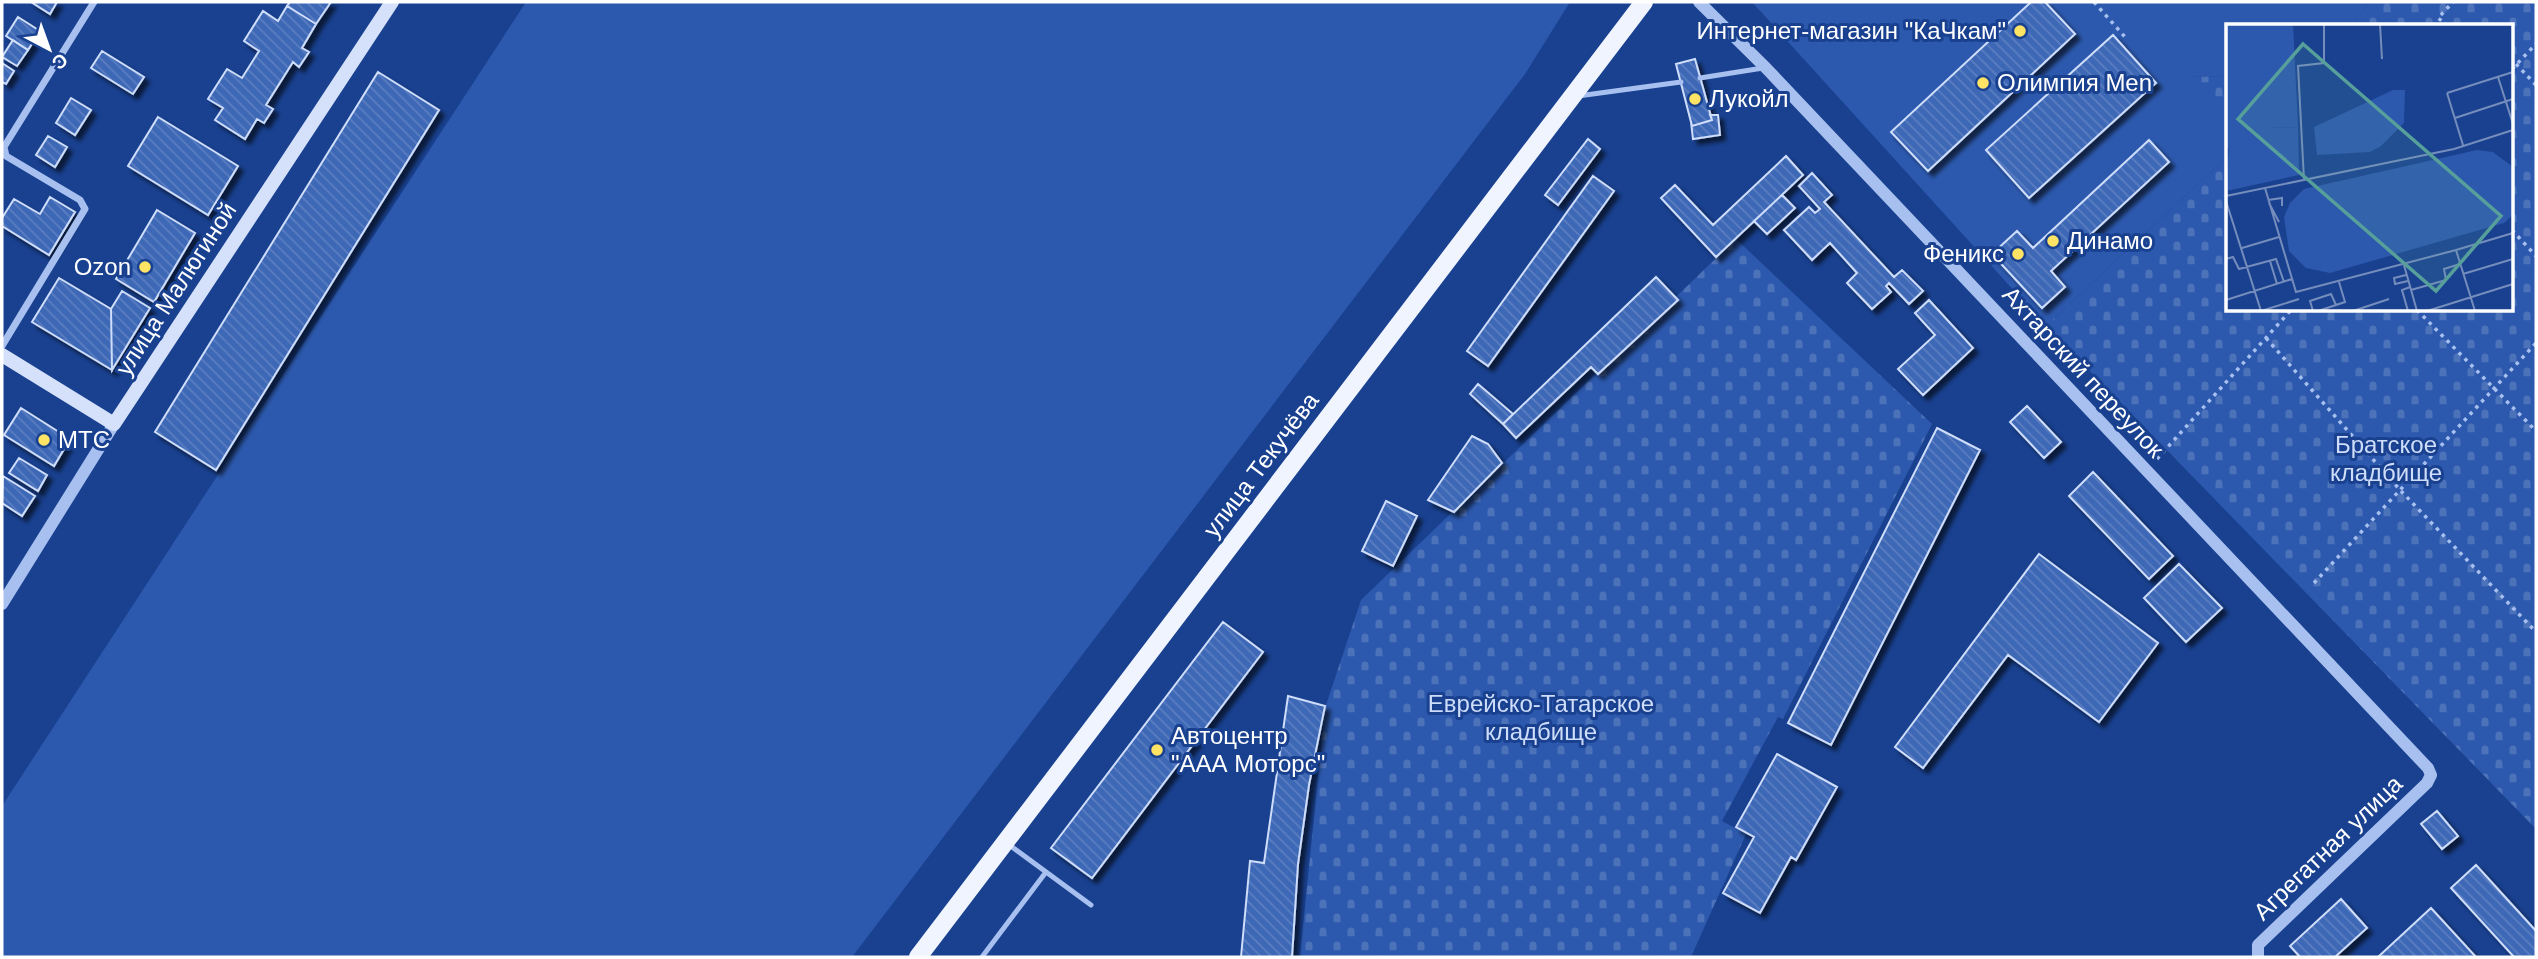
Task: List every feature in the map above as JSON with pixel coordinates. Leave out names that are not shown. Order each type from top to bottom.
[{"type":"main road","name":"улица Малюгиной","points":[[114,424],[392,2]]},
{"type":"main road","name":"улица Текучёва","points":[[918,957],[1644,2]]},
{"type":"main road","points":[[2,355],[114,424]]},
{"type":"street","points":[[2,346],[85,209],[80,200],[6,156],[4,147],[94,2]]},
{"type":"street","name":"Ахтарский переулок","points":[[1699,2],[1766,68],[2147,470],[2428,768],[2431,775]]},
{"type":"street","name":"улица Малюгиной","points":[[2,604],[114,424]]},
{"type":"street","name":"Агрегатная улица","points":[[2257,955],[2258,945],[2427,783],[2431,775]]},
{"type":"lane","points":[[1700,78],[1766,68]]},
{"type":"lane","points":[[1572,97],[1681,82]]},
{"type":"lane","points":[[1005,842],[1091,905]]},
{"type":"lane","points":[[982,957],[1046,872]]},
{"type":"path","points":[[2094,2],[2125,37]]},
{"type":"path","points":[[2446,24],[2438,18],[2453,2]]},
{"type":"path","points":[[2514,66],[2536,44]]},
{"type":"path","points":[[2516,64],[2536,85]]},
{"type":"path","points":[[2514,232],[2536,256]]},
{"type":"path","points":[[2147,470],[2289,312]]},
{"type":"path","points":[[2419,312],[2536,431]]},
{"type":"path","points":[[2266,338],[2400,490],[2536,632]]},
{"type":"path","points":[[2314,583],[2536,343]]},
{"type":"green space","points":[[526,2],[1570,2],[1525,74],[852,957],[2,957],[2,806]]},
{"type":"green space","name":"Динамо","points":[[1752,2],[2369,2],[2353,24],[2226,24],[2226,76],[2187,77],[2226,122],[2226,158],[2046,326]]},
{"type":"green space","name":"Братское кладбище","points":[[2369,2],[2536,2],[2536,829],[2046,326],[2226,158],[2226,312],[2514,312],[2514,24],[2353,24]]},
{"type":"green space","points":[[2226,76],[2226,122],[2186,77]]},
{"type":"green space","name":"Еврейско-Татарское кладбище","points":[[1736,239],[1932,424],[1783,719],[1778,717],[1722,821],[1746,834],[1691,957],[1300,957],[1325,708],[1361,600]]},
{"type":"building","points":[[31,2],[57,2],[50,14]]},
{"type":"building","points":[[290,2],[331,2],[316,24],[287,6]]},
{"type":"building","name":"Олимпия Men","points":[[2031,2],[2045,2],[2075,34],[1928,171],[1891,132]]},
{"type":"building","points":[[287,6],[316,24],[302,48],[309,52],[299,67],[293,62],[266,105],[273,109],[264,123],[257,119],[245,139],[215,120],[223,108],[208,99],[227,69],[242,78],[259,51],[244,41],[263,11],[278,21]]},
{"type":"building","points":[[18,17],[40,31],[28,50],[6,36]]},
{"type":"building","points":[[2113,35],[2156,83],[2029,198],[1986,150]]},
{"type":"building","points":[[13,40],[28,50],[17,66],[2,57]]},
{"type":"building","points":[[102,51],[144,77],[133,94],[91,68]]},
{"type":"building","name":"Лукойл","points":[[1695,59],[1712,120],[1692,126],[1676,64]]},
{"type":"building","points":[[2,63],[14,71],[6,84],[2,82]]},
{"type":"building","points":[[378,72],[439,110],[216,470],[155,432]]},
{"type":"building","points":[[71,98],[91,110],[75,135],[56,123]]},
{"type":"building","points":[[1710,115],[1718,115],[1720,135],[1693,139],[1691,122],[1692,126],[1712,120]]},
{"type":"building","points":[[158,117],[238,166],[208,215],[128,166]]},
{"type":"building","points":[[48,136],[67,147],[55,167],[36,155]]},
{"type":"building","points":[[1588,139],[1600,149],[1558,205],[1545,195]]},
{"type":"building","points":[[2149,140],[2169,162],[2051,271],[2065,287],[2042,308],[1992,254],[2017,231],[2033,248]]},
{"type":"building","points":[[1786,156],[1803,175],[1716,257],[1661,198],[1675,185],[1713,225]]},
{"type":"building","points":[[1812,173],[1832,195],[1824,202],[1894,277],[1902,270],[1923,291],[1909,304],[1889,283],[1886,286],[1891,292],[1872,309],[1847,283],[1857,273],[1830,243],[1812,260],[1784,230],[1809,207],[1815,213],[1820,209],[1799,186]]},
{"type":"building","points":[[1593,176],[1614,191],[1488,366],[1467,351]]},
{"type":"building","points":[[1782,195],[1795,208],[1767,234],[1754,221]]},
{"type":"building","points":[[50,197],[75,212],[49,255],[2,226],[2,218],[14,199],[40,214]]},
{"type":"building","points":[[157,210],[195,233],[154,302],[116,279]]},
{"type":"building","points":[[1656,277],[1678,300],[1598,374],[1591,367],[1516,438],[1503,424]]},
{"type":"building","points":[[59,278],[111,309],[112,370],[32,322]]},
{"type":"building","points":[[122,291],[150,308],[112,370],[111,309]]},
{"type":"building","points":[[1929,300],[1973,348],[1923,395],[1898,369],[1935,335],[1915,313]]},
{"type":"building","points":[[1478,384],[1513,414],[1503,424],[1470,394]]},
{"type":"building","points":[[2027,406],[2061,442],[2044,458],[2010,422]]},
{"type":"building","points":[[21,408],[70,439],[54,466],[4,435]]},
{"type":"building","points":[[1937,428],[1980,450],[1831,745],[1788,723]]},
{"type":"building","points":[[1472,436],[1488,444],[1502,463],[1454,512],[1428,500]]},
{"type":"building","points":[[19,458],[47,475],[38,491],[9,473]]},
{"type":"building","points":[[2093,472],[2173,556],[2149,579],[2069,496]]},
{"type":"building","points":[[3,476],[35,496],[22,516],[2,503]]},
{"type":"building","points":[[1386,501],[1417,516],[1393,566],[1362,551]]},
{"type":"building","points":[[2039,554],[2158,643],[2099,722],[2008,655],[1923,768],[1895,747]]},
{"type":"building","points":[[2179,564],[2222,608],[2186,642],[2144,598]]},
{"type":"building","name":"Автоцентр \"ААА Моторс\"","points":[[1223,622],[1263,652],[1092,878],[1051,848]]},
{"type":"building","points":[[1288,696],[1325,706],[1309,785],[1298,864],[1292,957],[1241,957],[1250,861],[1264,863]]},
{"type":"building","points":[[1777,754],[1837,787],[1796,860],[1791,857],[1760,913],[1723,893],[1754,837],[1736,827]]},
{"type":"building","points":[[2437,811],[2458,836],[2442,849],[2421,824]]},
{"type":"building","points":[[2476,865],[2536,931],[2536,957],[2514,957],[2451,888]]},
{"type":"building","points":[[2341,899],[2367,928],[2335,957],[2300,957],[2290,946]]},
{"type":"building","points":[[2431,908],[2476,957],[2378,957]]},
{"type":"place","name":"Интернет-магазин \"КаЧкам\"","points":[[2020,31]]},
{"type":"place","name":"Олимпия Men","points":[[1983,83]]},
{"type":"place","name":"Лукойл","points":[[1695,99]]},
{"type":"place","name":"Динамо","points":[[2053,241]]},
{"type":"place","name":"Феникс","points":[[2018,254]]},
{"type":"place","name":"Ozon","points":[[145,267]]},
{"type":"place","name":"МТС","points":[[44,440]]},
{"type":"place","name":"Автоцентр \"ААА Моторс\"","points":[[1157,750]]}]
